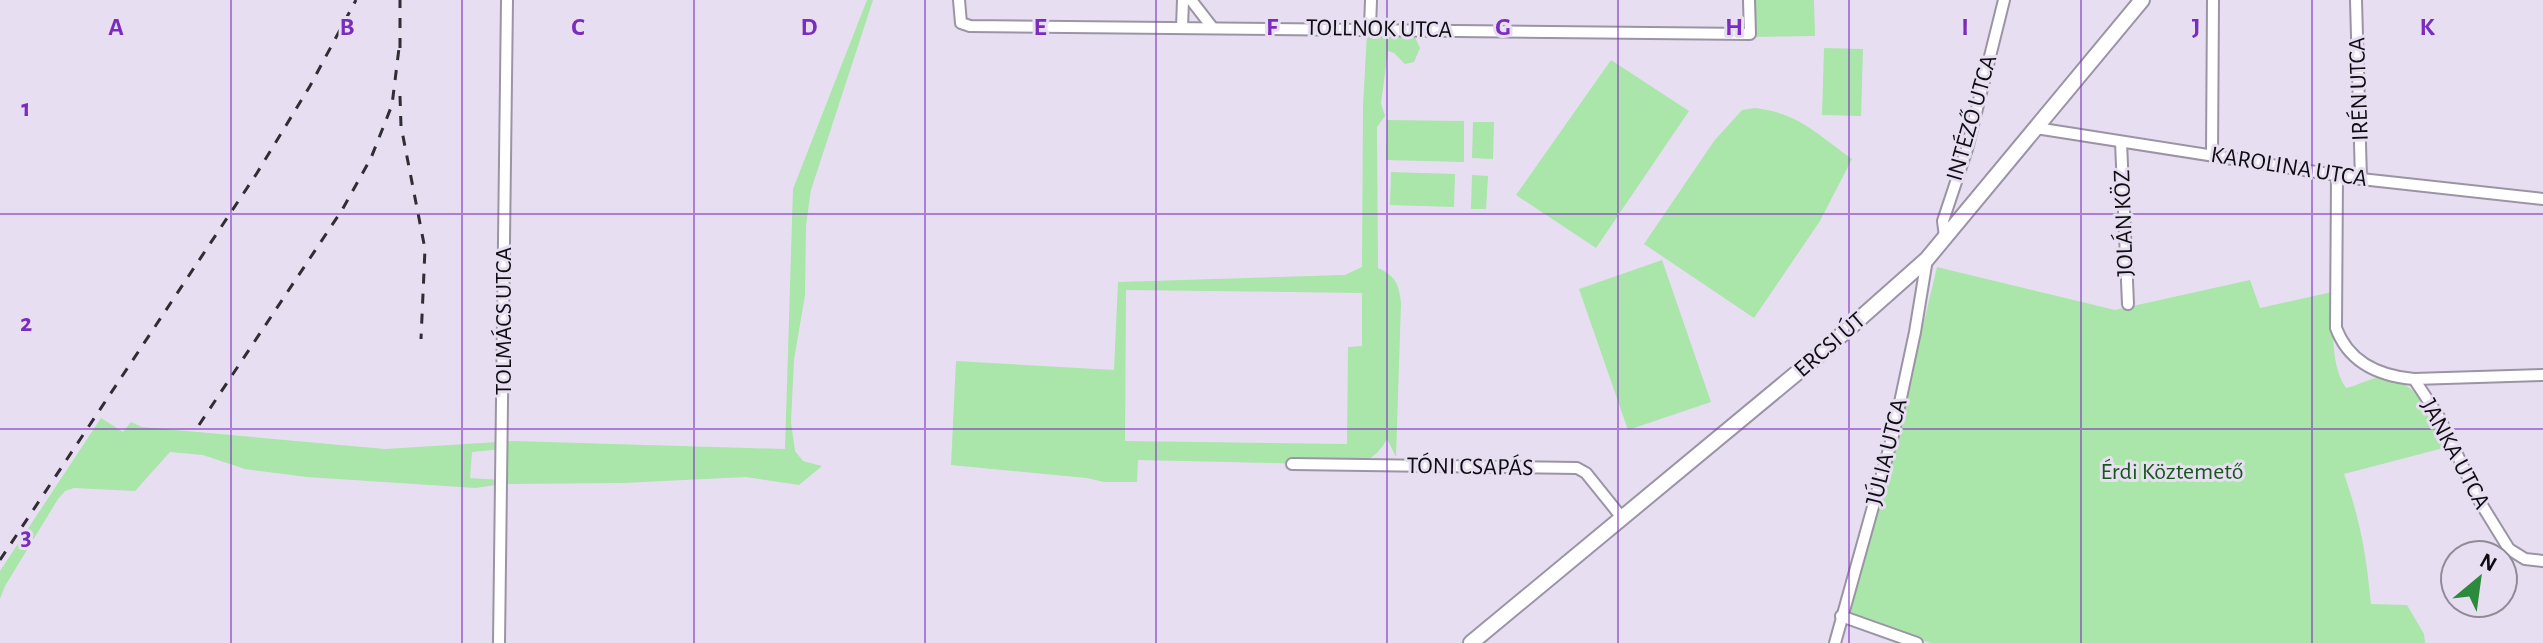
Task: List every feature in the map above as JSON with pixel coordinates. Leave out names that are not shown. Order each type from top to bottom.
[{"type":"main road","name":"ERCSI ÚT","points":[[1471,643],[1821,353],[1927,259],[2142,0]]},
{"type":"street","name":"TOLMÁCS UTCA","points":[[499,643],[507,0]]},
{"type":"street","name":"TOLLNOK UTCA","points":[[959,0],[961,23],[970,26],[1750,34],[1749,0]]},
{"type":"street","points":[[1182,28],[1183,0]]},
{"type":"street","points":[[1191,0],[1212,27]]},
{"type":"street","points":[[1370,28],[1371,0]]},
{"type":"street","name":"INTÉZŐ UTCA","points":[[1945,237],[1945,214],[1967,149],[2004,0]]},
{"type":"street","points":[[2212,155],[2213,0]]},
{"type":"street","name":"IRÉN UTCA","points":[[2356,0],[2361,179]]},
{"type":"street","name":"KAROLINA UTCA","points":[[2036,128],[2361,179],[2543,199]]},
{"type":"street","name":"JOLÁN KÖZ","points":[[2121,142],[2128,304]]},
{"type":"street","name":"JANKA UTCA","points":[[2337,175],[2336,328],[2342,343],[2361,363],[2377,373],[2414,379],[2439,417],[2480,502],[2509,549],[2525,559],[2543,561]]},
{"type":"street","name":"JÚLIA UTCA","points":[[1835,643],[1893,435],[1927,259]]},
{"type":"street","points":[[2414,379],[2543,375]]},
{"type":"street","name":"TÓNI CSAPÁS","points":[[1292,464],[1577,468],[1586,473],[1623,519]]},
{"type":"street","points":[[1841,616],[1917,643]]},
{"type":"green space","points":[[867,0],[873,0],[811,190],[806,225],[805,295],[794,360],[791,422],[795,451],[803,461],[822,466],[799,485],[746,477],[623,483],[502,484],[476,488],[307,477],[245,469],[203,455],[170,452],[135,491],[74,488],[65,491],[5,586],[0,599],[0,571],[101,418],[123,432],[131,422],[142,427],[385,449],[514,441],[785,449],[793,189]],"holes":[[[502,449],[502,480],[470,478],[472,452]]]},
{"type":"green space","points":[[1752,0],[1814,0],[1815,36],[1751,37]]},
{"type":"green space","points":[[1367,33],[1413,33],[1420,48],[1414,62],[1405,64],[1388,51],[1381,103],[1385,116],[1377,127],[1378,268],[1396,282],[1401,303],[1396,457],[1387,439],[1373,456],[1353,465],[1138,460],[1137,482],[1104,482],[951,465],[956,361],[1114,370],[1118,282],[1345,275],[1362,267],[1363,106]],"holes":[[[1126,290],[1362,293],[1362,346],[1348,347],[1347,444],[1125,441]]]},
{"type":"green space","points":[[1824,48],[1863,49],[1861,116],[1822,115]]},
{"type":"green space","points":[[1611,60],[1689,111],[1596,248],[1516,195]]},
{"type":"green space","points":[[1755,108],[1796,120],[1852,159],[1820,221],[1754,318],[1644,244],[1714,141],[1742,110]]},
{"type":"green space","points":[[1387,120],[1464,121],[1464,162],[1386,160]]},
{"type":"green space","points":[[1473,122],[1494,122],[1493,159],[1472,158]]},
{"type":"green space","points":[[1391,172],[1455,174],[1454,207],[1390,205]]},
{"type":"green space","points":[[1472,175],[1488,176],[1486,209],[1471,209]]},
{"type":"green space","points":[[1662,260],[1711,402],[1628,430],[1579,289]]},
{"type":"green space","name":"Érdi Köztemető","points":[[1937,267],[2115,310],[2250,280],[2260,308],[2332,292],[2335,355],[2346,388],[2376,378],[2402,383],[2413,390],[2431,411],[2451,446],[2344,474],[2362,539],[2371,604],[2407,605],[2424,634],[2425,643],[1931,643],[1847,615],[1894,448]]},
{"type":"railway","points":[[0,560],[257,173],[310,86],[356,0]]},
{"type":"railway","points":[[400,0],[400,48]]},
{"type":"railway","points":[[199,425],[342,210],[371,158],[392,105],[400,40]]},
{"type":"railway","points":[[400,96],[401,126],[425,249],[421,339]]}]
